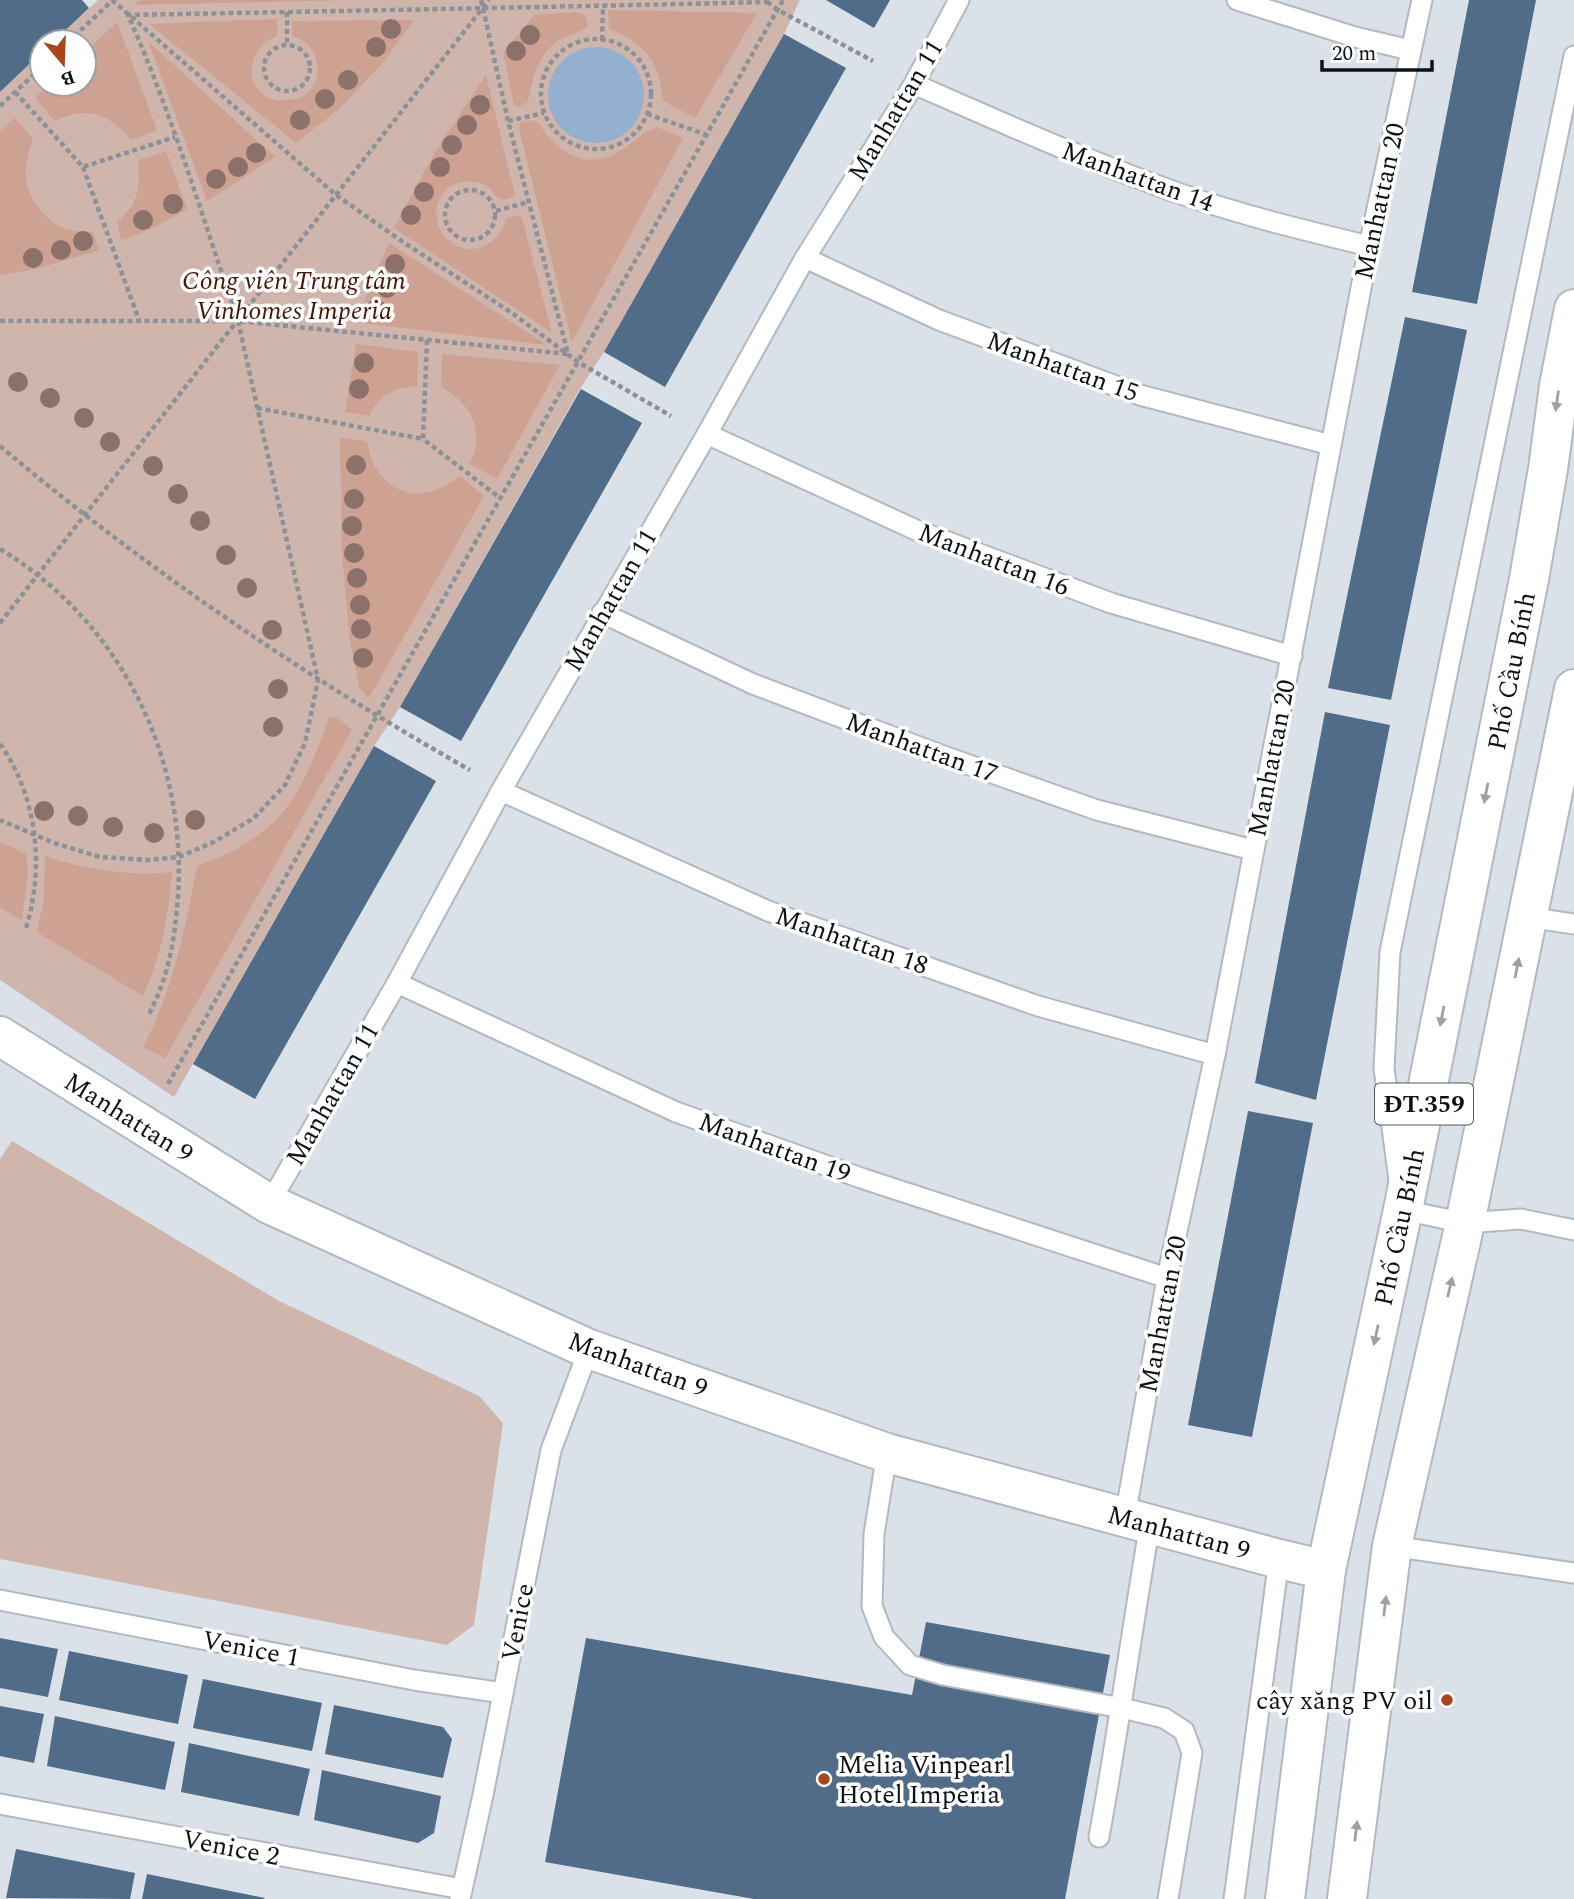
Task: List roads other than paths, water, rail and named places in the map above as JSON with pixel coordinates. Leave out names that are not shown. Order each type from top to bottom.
[{"type":"main road","name":"Phố Cầu Bính","points":[[1285,1899],[1326,1570],[1403,1210],[1529,579],[1559,386],[1574,309]]},
{"type":"main road","points":[[1529,579],[1574,456]]},
{"type":"main road","name":"ĐT.359","points":[[1347,1899],[1392,1546],[1465,1223],[1574,690]]},
{"type":"main road","name":"Manhattan 9","points":[[4,1046],[269,1204],[589,1349],[887,1453],[1326,1570]]},
{"type":"lane","name":"Manhattan 11","points":[[269,1204],[397,983],[501,791],[805,258],[914,84],[959,0]]},
{"type":"lane","points":[[1237,0],[1354,37],[1410,50]]},
{"type":"lane","name":"Manhattan 20","points":[[1099,1838],[1122,1708],[1131,1632],[1138,1520],[1167,1278],[1215,1055],[1369,246],[1422,0]]},
{"type":"lane","points":[[1574,56],[1390,952],[1384,1068],[1403,1210],[1465,1223],[1521,1219],[1574,1230]]},
{"type":"lane","name":"Manhattan 14","points":[[914,84],[1044,141],[1185,195],[1283,225],[1369,246]]},
{"type":"lane","name":"Manhattan 15","points":[[805,258],[939,320],[1140,395],[1331,446]]},
{"type":"lane","name":"Manhattan 16","points":[[707,434],[916,530],[1111,603],[1292,656]]},
{"type":"lane","name":"Manhattan 17","points":[[602,613],[752,684],[938,754],[1097,810],[1253,850]]},
{"type":"lane","name":"Manhattan 18","points":[[501,791],[768,911],[1038,1006],[1215,1055]]},
{"type":"lane","points":[[1527,917],[1574,924]]},
{"type":"lane","name":"Manhattan 19","points":[[397,983],[676,1112],[864,1179],[1167,1278]]},
{"type":"lane","name":"Venice","points":[[461,1894],[551,1450],[589,1349]]},
{"type":"lane","points":[[887,1453],[874,1534],[872,1606],[884,1637],[910,1665],[932,1672],[1164,1718],[1184,1731],[1192,1753],[1168,1899]]},
{"type":"lane","points":[[1392,1546],[1574,1573]]},
{"type":"lane","points":[[1234,1899],[1279,1559]]},
{"type":"lane","name":"Venice 1","points":[[0,1600],[414,1679],[503,1693]]},
{"type":"lane","name":"Venice 2","points":[[0,1804],[461,1894]]},
{"type":"water","points":[[596,47],[614,51],[630,61],[640,77],[644,95],[640,113],[630,129],[614,139],[596,143],[578,139],[562,129],[552,113],[548,95],[552,77],[562,61],[578,51]]},
{"type":"place","name":"cây xăng PV oil","points":[[1447,1700]]},
{"type":"place","name":"Melia Vinpearl Hotel Imperia","points":[[824,1779]]},
{"type":"park label","name":"Công viên Trung tâm Vinhomes Imperia","points":[[294,295]]}]
